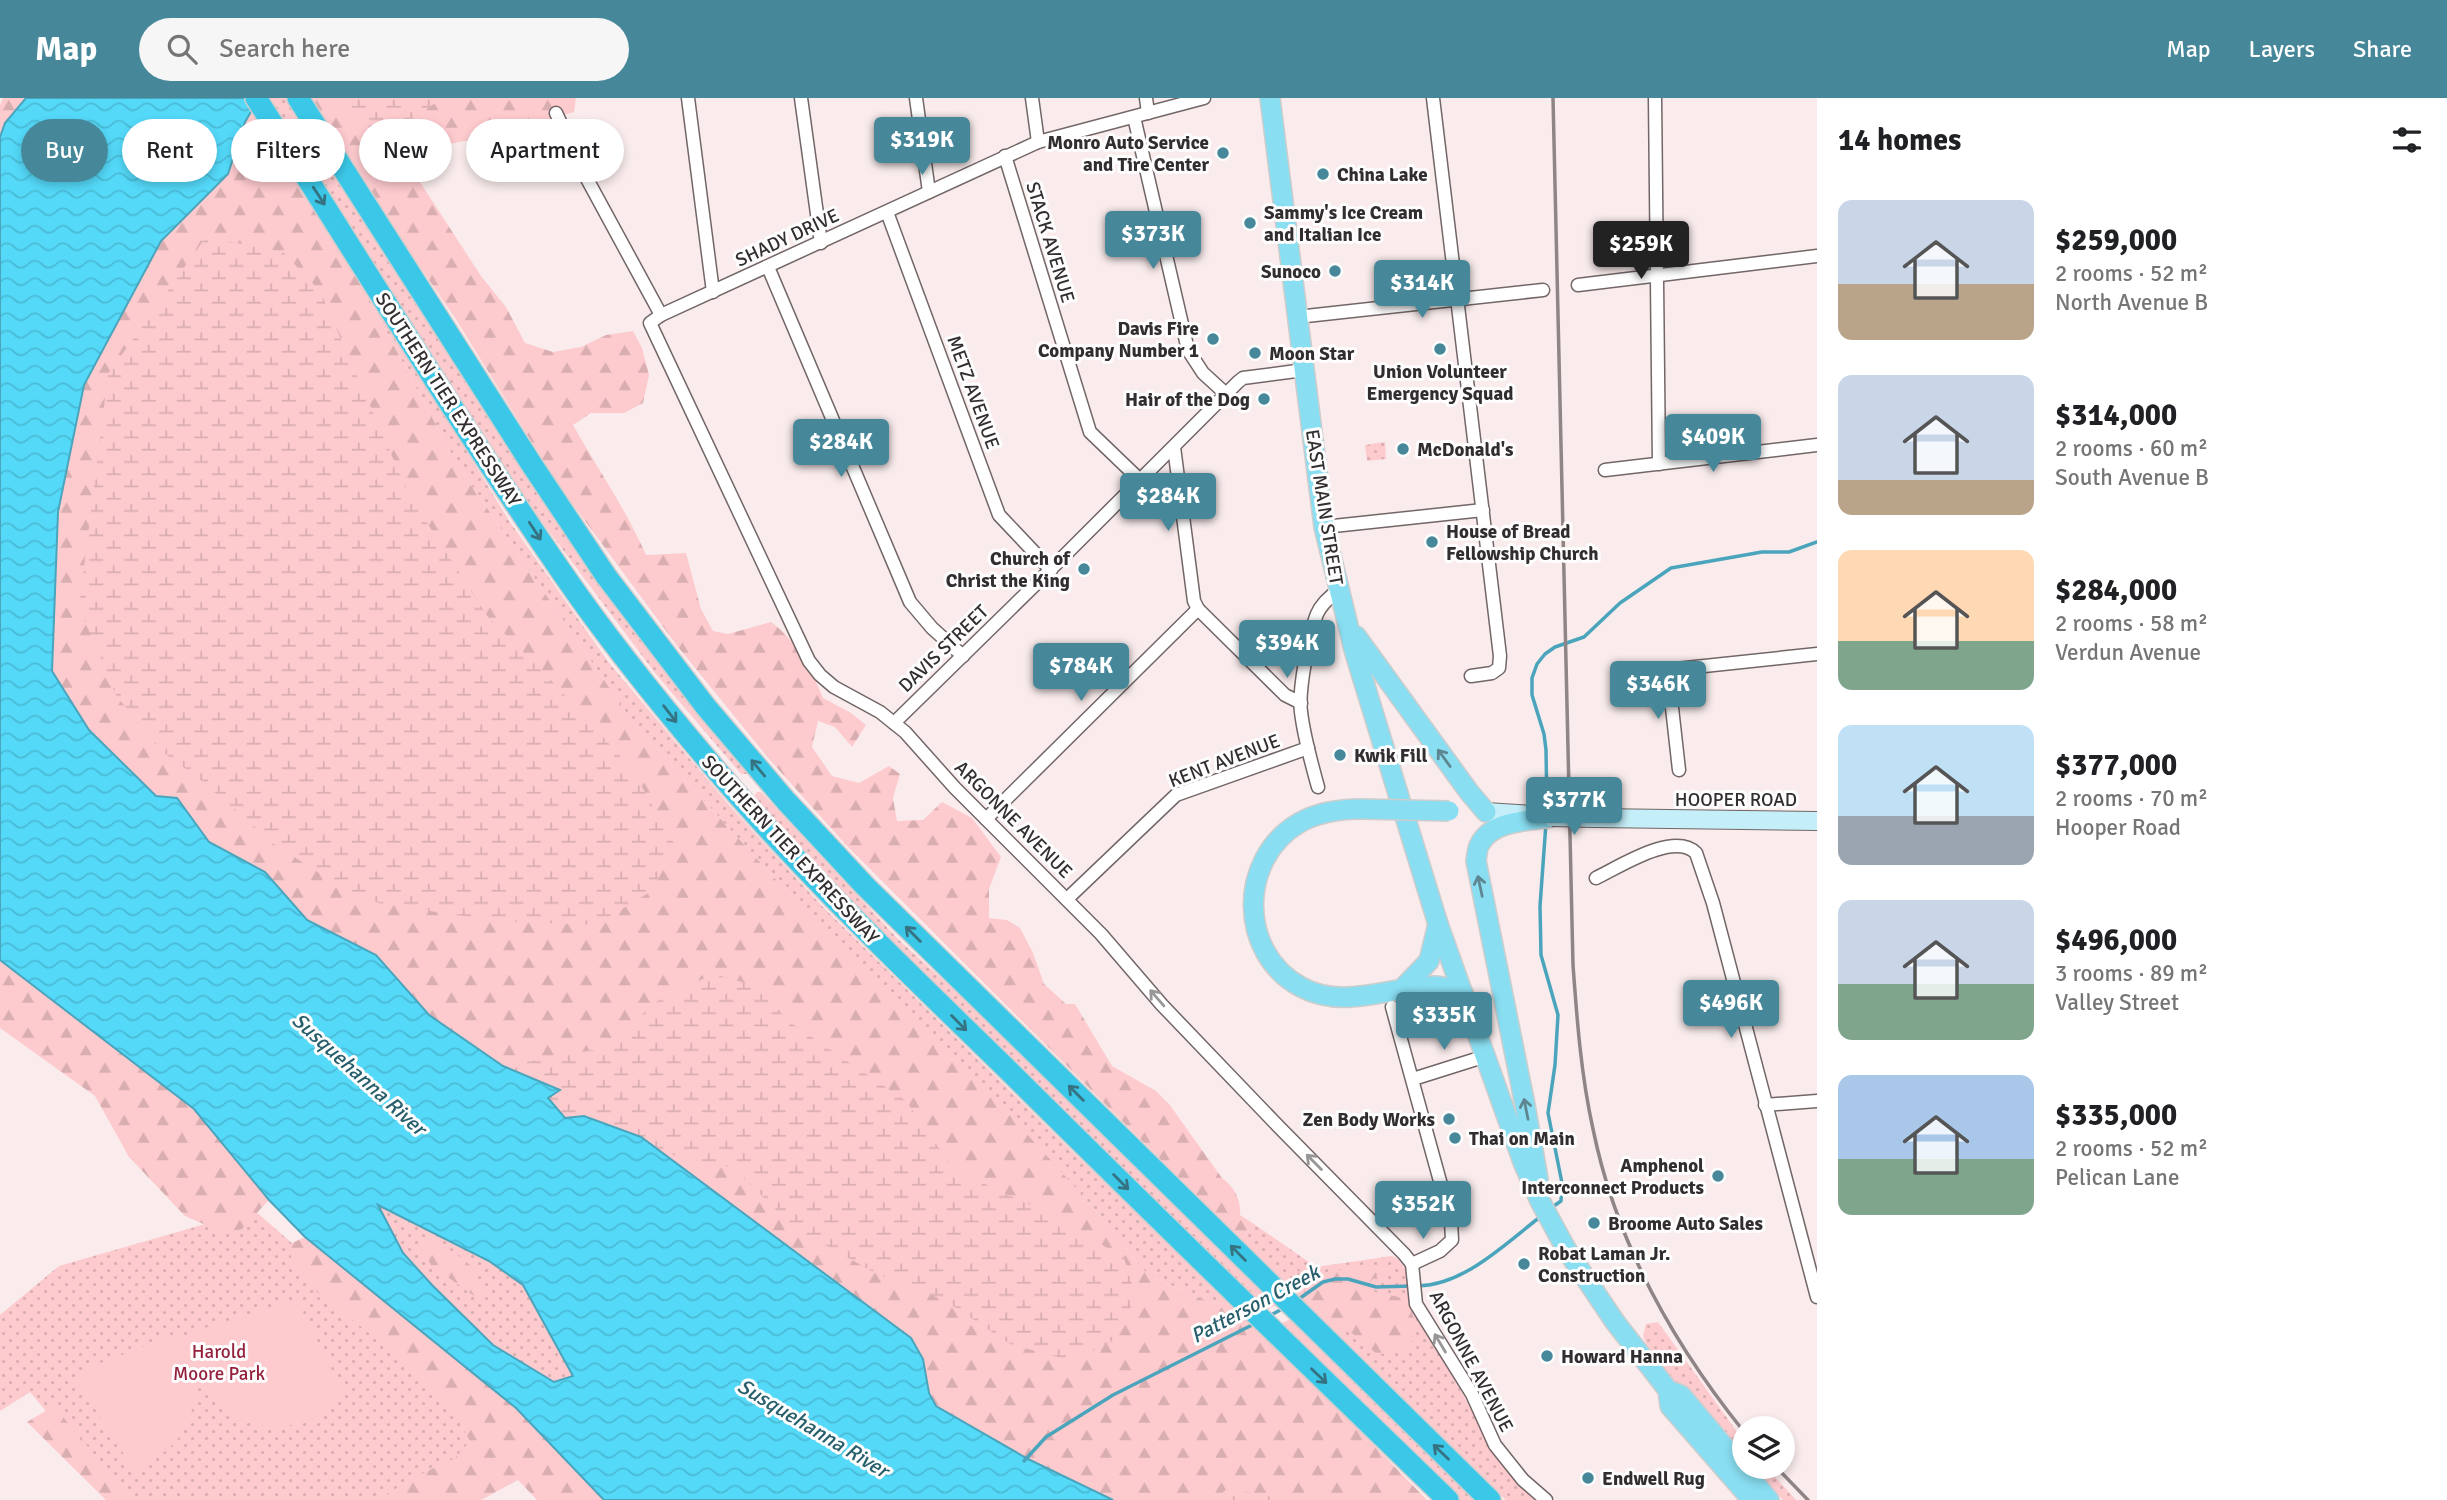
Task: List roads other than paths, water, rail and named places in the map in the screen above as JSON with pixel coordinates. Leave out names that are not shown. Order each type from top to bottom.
[{"type":"highway","name":"SOUTHERN TIER EXPRESSWAY","points":[[256,98],[394,317],[564,575],[600,626],[710,763],[862,927],[1448,1500]]},
{"type":"highway","name":"SOUTHERN TIER EXPRESSWAY","points":[[298,98],[599,565],[706,707],[786,801],[865,886],[1490,1500]]},
{"type":"main road","name":"EAST MAIN STREET","points":[[1270,98],[1324,527],[1346,622],[1438,924],[1523,1162],[1540,1201],[1566,1249],[1615,1322],[1668,1390]]},
{"type":"main road","points":[[1346,622],[1486,812]]},
{"type":"main road","points":[[1463,993],[1434,986],[1403,988],[1347,998],[1327,997],[1311,992],[1286,977],[1275,966],[1261,944],[1252,906],[1256,880],[1266,855],[1297,824],[1308,818],[1340,809],[1486,812]]},
{"type":"main road","points":[[1540,1201],[1532,1138],[1476,861],[1480,844],[1492,831],[1514,819],[1552,817]]},
{"type":"main road","points":[[1403,988],[1429,961],[1438,924]]},
{"type":"main road","points":[[1668,1390],[1671,1406],[1752,1500]]},
{"type":"main road","points":[[1668,1390],[1681,1395],[1769,1500]]},
{"type":"street","points":[[688,98],[713,292]]},
{"type":"street","points":[[801,98],[821,243]]},
{"type":"street","points":[[916,98],[929,192]]},
{"type":"street","points":[[1032,98],[1038,142]]},
{"type":"street","points":[[1146,98],[1148,113]]},
{"type":"street","name":"SHADY DRIVE","points":[[661,315],[1038,142],[1204,98]]},
{"type":"street","points":[[1433,98],[1500,656],[1499,668],[1492,673],[1471,676]]},
{"type":"street","points":[[1655,98],[1659,464]]},
{"type":"street","points":[[556,113],[593,189],[661,315]]},
{"type":"street","points":[[1134,117],[1188,351],[1203,373],[1226,394]]},
{"type":"street","name":"STACK AVENUE","points":[[1005,156],[1090,432],[1140,480]]},
{"type":"street","name":"METZ AVENUE","points":[[887,212],[999,515],[1051,570]]},
{"type":"street","points":[[1578,285],[1817,256]]},
{"type":"street","points":[[768,267],[910,602],[932,628],[963,656]]},
{"type":"street","points":[[1297,317],[1543,290]]},
{"type":"street","name":"ARGONNE AVENUE","points":[[661,315],[650,323],[652,330],[809,661],[834,687],[894,723],[1101,934],[1162,1005],[1405,1254],[1412,1264],[1416,1304],[1472,1394],[1495,1445],[1523,1480],[1546,1500]]},
{"type":"street","name":"DAVIS STREET","points":[[894,723],[1243,378],[1304,370]]},
{"type":"street","points":[[1605,470],[1817,445]]},
{"type":"street","points":[[1174,447],[1194,601],[1198,609],[1285,695],[1301,703]]},
{"type":"street","points":[[1324,527],[1483,510]]},
{"type":"street","name":"KENT AVENUE","points":[[1318,787],[1301,703],[1310,640],[1317,613],[1338,590]]},
{"type":"street","points":[[986,819],[1198,609]]},
{"type":"street","points":[[1679,770],[1670,673],[1676,669],[1817,654]]},
{"type":"street","name":"KENT AVENUE","points":[[1067,900],[1176,795],[1308,748]]},
{"type":"street","points":[[1486,812],[1514,819]]},
{"type":"street","name":"HOOPER ROAD","points":[[1552,817],[1817,821]]},
{"type":"street","points":[[1596,878],[1653,850],[1684,846],[1690,847],[1696,853],[1713,903],[1765,1105],[1812,1260],[1817,1297]]},
{"type":"street","points":[[1392,1007],[1451,1221],[1452,1240],[1440,1251],[1412,1264]]},
{"type":"street","points":[[1413,1079],[1486,1056]]},
{"type":"street","points":[[1765,1105],[1817,1101]]},
{"type":"water","name":"Susquehanna River","points":[[26,98],[259,98],[247,119],[231,119],[231,165],[228,174],[161,241],[84,385],[58,512],[52,671],[89,730],[156,796],[177,798],[209,842],[265,872],[307,920],[376,955],[429,1015],[503,1066],[560,1090],[548,1098],[565,1118],[584,1116],[641,1137],[911,1338],[923,1359],[929,1393],[936,1406],[1028,1459],[1113,1500],[604,1500],[516,1408],[305,1237],[269,1200],[194,1109],[0,960],[0,137],[5,123]],"holes":[[[378,1205],[489,1261],[523,1285],[573,1376],[554,1382],[493,1345],[403,1253]]]},
{"type":"waterway","name":"Patterson Creek","points":[[1547,812],[1544,734],[1532,695],[1532,678],[1537,664],[1545,654],[1555,647],[1584,637],[1620,603],[1671,568],[1762,552],[1789,552],[1817,542]]},
{"type":"waterway","name":"Patterson Creek","points":[[1546,823],[1540,906],[1541,955],[1558,1015],[1548,1113],[1562,1183],[1561,1201],[1551,1208]]},
{"type":"waterway","name":"Patterson Creek","points":[[1418,1286],[1452,1279],[1468,1271],[1540,1217]]},
{"type":"waterway","name":"Patterson Creek","points":[[1296,1301],[1323,1282],[1335,1279],[1348,1279],[1376,1287],[1411,1286]]},
{"type":"waterway","name":"Patterson Creek","points":[[1269,1316],[1284,1308]]},
{"type":"waterway","name":"Patterson Creek","points":[[1024,1461],[1046,1437],[1113,1395],[1256,1323]]},
{"type":"railway","points":[[1553,98],[1573,965],[1585,1088],[1603,1171],[1632,1251],[1671,1327],[1732,1416]]},
{"type":"railway","points":[[1788,1479],[1808,1500]]},
{"type":"place","name":"Monro Auto Service and Tire Center","points":[[1223,153]]},
{"type":"place","name":"China Lake","points":[[1323,174]]},
{"type":"place","name":"Sammy's Ice Cream and Italian Ice","points":[[1250,223]]},
{"type":"place","name":"Sunoco","points":[[1335,271]]},
{"type":"place","name":"Davis Fire Company Number 1","points":[[1213,339]]},
{"type":"place","name":"Union Volunteer Emergency Squad","points":[[1440,349]]},
{"type":"place","name":"Moon Star","points":[[1255,353]]},
{"type":"place","name":"Hair of the Dog","points":[[1264,399]]},
{"type":"place","name":"McDonald's","points":[[1403,449]]},
{"type":"place","name":"House of Bread Fellowship Church","points":[[1432,542]]},
{"type":"place","name":"Church of Christ the King","points":[[1084,569]]},
{"type":"place","name":"Kwik Fill","points":[[1340,755]]},
{"type":"place","name":"Zen Body Works","points":[[1449,1119]]},
{"type":"place","name":"Thai on Main","points":[[1455,1138]]},
{"type":"place","name":"Amphenol Interconnect Products","points":[[1718,1176]]},
{"type":"place","name":"Broome Auto Sales","points":[[1594,1223]]},
{"type":"place","name":"Robat Laman Jr. Construction","points":[[1524,1264]]},
{"type":"place","name":"Howard Hanna","points":[[1547,1356]]},
{"type":"place","name":"Endwell Rug","points":[[1588,1478]]},
{"type":"park label","name":"Harold Moore Park","points":[[219,1362]]}]
